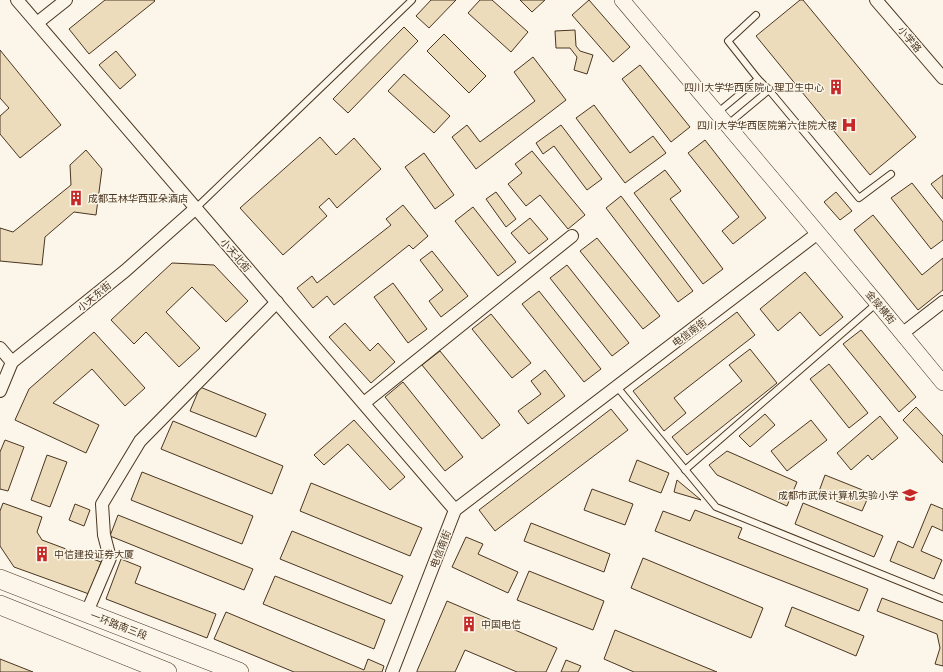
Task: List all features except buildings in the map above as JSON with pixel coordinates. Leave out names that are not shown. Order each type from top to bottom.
[{"type":"main road","name":"一环路南三段","points":[[0,579],[238,672]]},
{"type":"main road","points":[[0,605],[93,642],[155,670]]},
{"type":"main road","points":[[93,642],[86,633],[84,626],[95,616]]},
{"type":"street","name":"小天北街","points":[[18,0],[455,510]]},
{"type":"street","points":[[37,23],[66,0]]},
{"type":"street","points":[[622,0],[818,233]]},
{"type":"street","name":"小学路","points":[[876,0],[943,78]]},
{"type":"street","name":"小天东街","points":[[0,391],[12,362],[125,271],[196,208]]},
{"type":"street","name":"金陵横街","points":[[818,233],[878,303],[943,383]]},
{"type":"street","name":"电信南街","points":[[392,672],[455,510],[818,233]]},
{"type":"street","points":[[364,403],[572,236]]},
{"type":"street","points":[[95,616],[110,558],[104,535],[102,504],[140,441],[277,302]]},
{"type":"street","points":[[905,336],[943,302]]},
{"type":"street","points":[[905,336],[943,311]]},
{"type":"street","points":[[0,348],[12,362]]},
{"type":"lane","points":[[196,208],[412,0]]},
{"type":"lane","points":[[756,15],[728,41],[758,79],[769,90],[859,198],[891,174]]},
{"type":"lane","points":[[717,113],[758,79]]},
{"type":"lane","points":[[727,125],[769,90]]},
{"type":"lane","points":[[685,470],[878,303]]},
{"type":"lane","points":[[617,387],[716,507],[943,599]]},
{"type":"place","name":"四川大学华西医院心理卫生中心","points":[[836,87]]},
{"type":"place","name":"四川大学华西医院第六住院大楼","points":[[849,125]]},
{"type":"place","name":"成都玉林华西亚朵酒店","points":[[76,198]]},
{"type":"place","name":"成都市武侯计算机实验小学","points":[[910,495]]},
{"type":"place","name":"中信建投证券大厦","points":[[42,554]]},
{"type":"place","name":"中国电信","points":[[469,624]]}]
